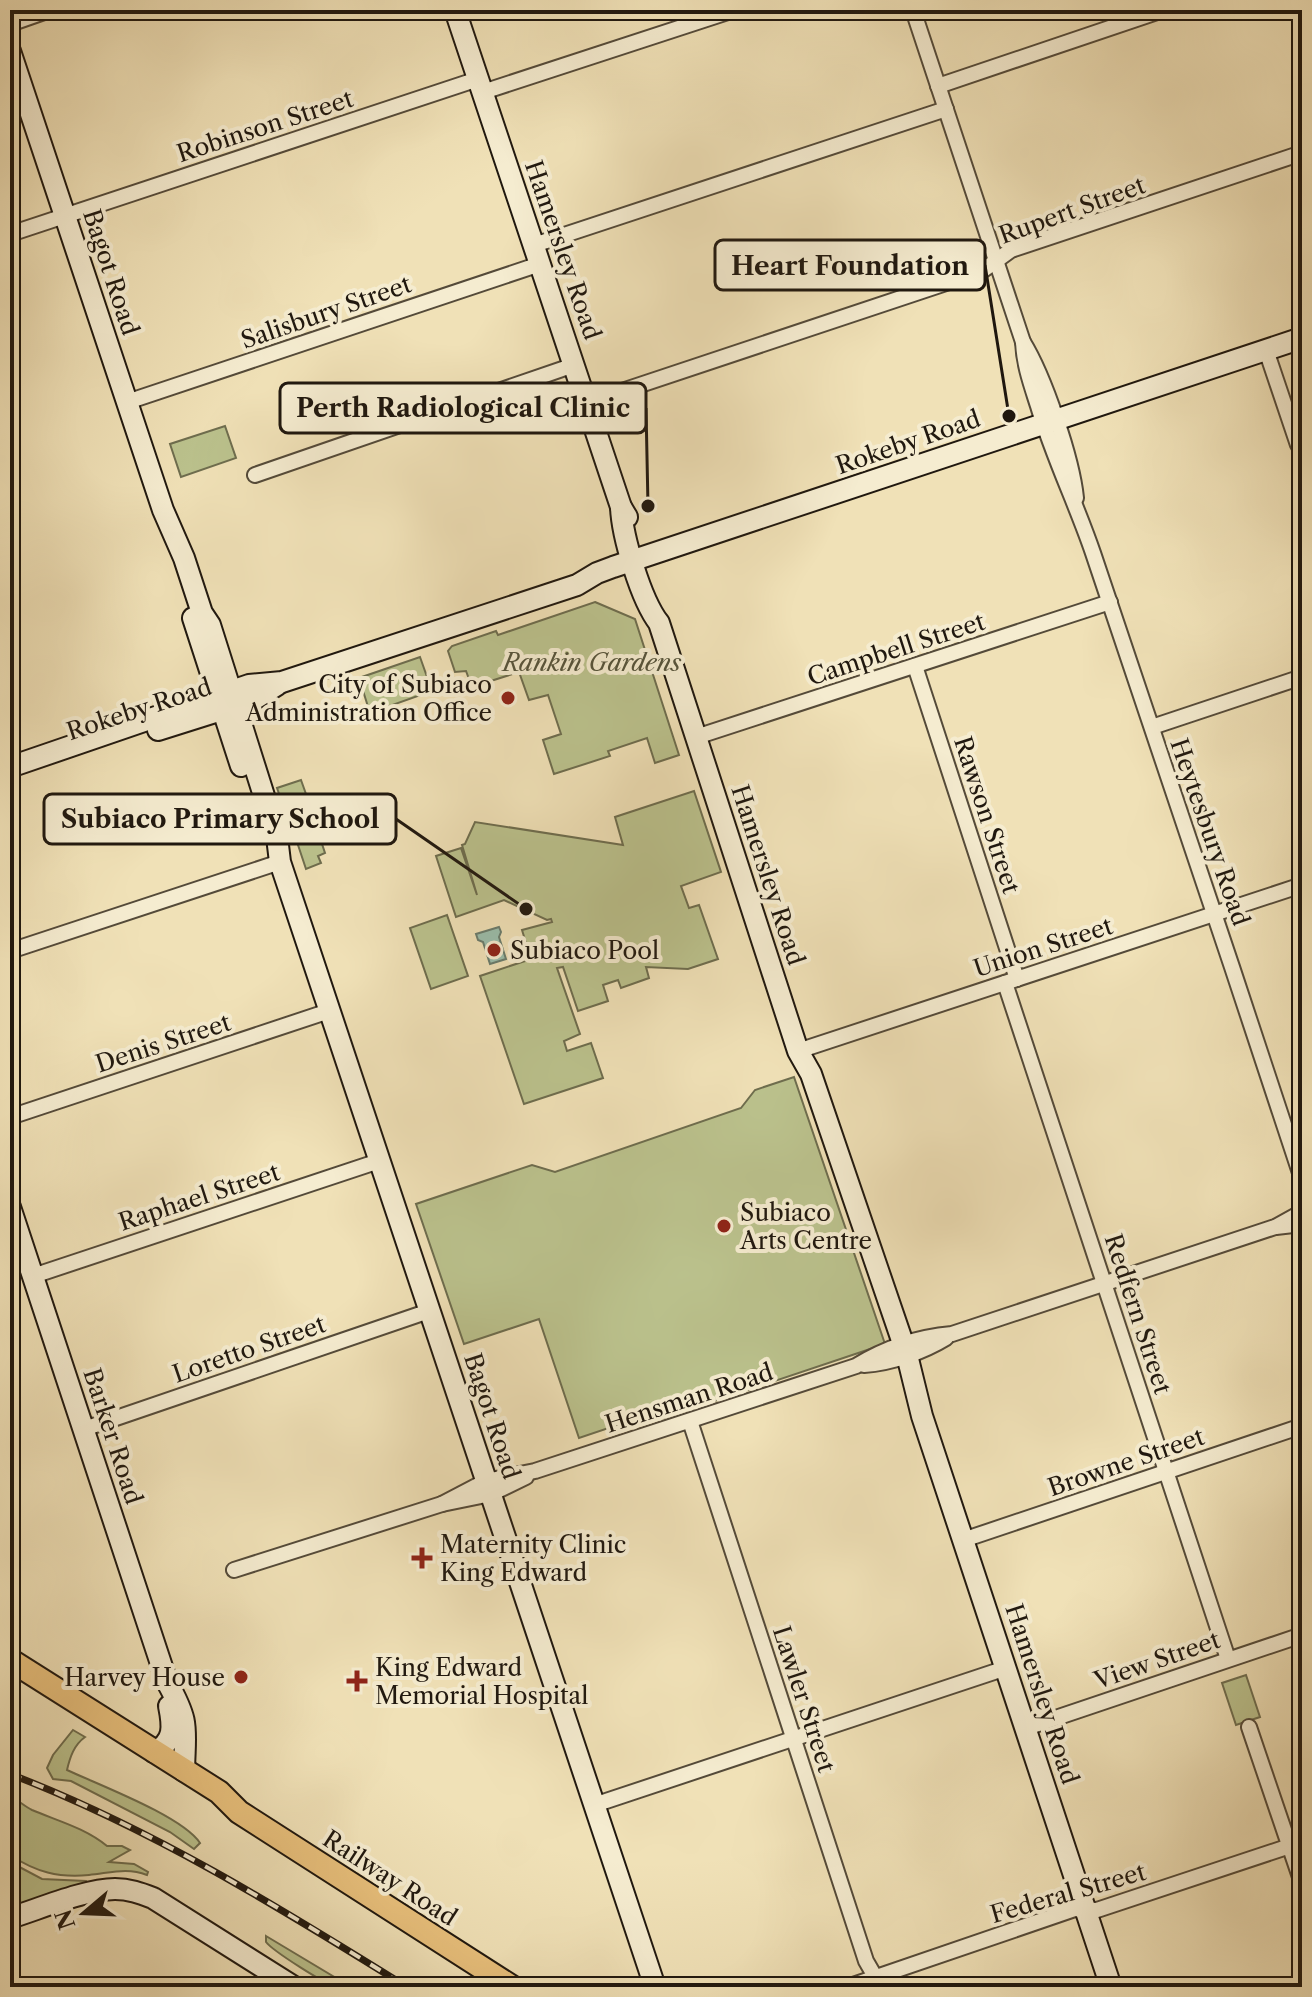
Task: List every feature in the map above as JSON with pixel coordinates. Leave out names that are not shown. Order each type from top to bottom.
[{"type":"main road","name":"Hamersley Road","points":[[455,10],[621,507],[631,523],[651,613],[659,623],[798,1051],[811,1074],[1111,1987]]},
{"type":"main road","name":"Bagot Road","points":[[10,51],[163,510],[184,558],[202,613],[210,625],[227,700],[277,837],[280,862],[655,1987]]},
{"type":"main road","name":"Rokeby Road","points":[[10,779],[227,700],[249,685],[282,682],[577,585],[601,583],[640,564],[1268,355],[1302,338]]},
{"type":"main road","name":"Rokeby Road","points":[[1268,355],[1302,349]]},
{"type":"main road","name":"Rokeby Road","points":[[10,767],[227,700]]},
{"type":"main road","name":"Barker Road","points":[[10,1207],[167,1682],[180,1705],[186,1725],[184,1771]]},
{"type":"main road","name":"Railway Road","points":[[13,1667],[219,1792],[239,1812],[512,1987]]},
{"type":"main road","name":"Railway Road","points":[[13,1667],[210,1802],[239,1812]]},
{"type":"main road","name":"Barker Road","points":[[154,1752],[166,1744],[172,1733],[167,1682]]},
{"type":"main road","points":[[10,1918],[98,1891],[132,1890],[153,1898],[294,1987]]},
{"type":"street","points":[[10,24],[50,10]]},
{"type":"street","name":"Robinson Street","points":[[10,234],[480,86],[734,10]]},
{"type":"street","name":"Heytesbury Road","points":[[913,10],[1023,342],[1024,361],[1074,480],[1077,505],[1301,1175],[1302,1195]]},
{"type":"street","points":[[938,86],[1163,10]]},
{"type":"street","name":"Salisbury Street","points":[[127,402],[946,109]]},
{"type":"street","name":"Rupert Street","points":[[586,403],[982,271],[1011,250],[1302,153]]},
{"type":"street","points":[[1268,355],[1298,445]]},
{"type":"street","points":[[255,475],[574,365]]},
{"type":"street","name":"Campbell Street","points":[[696,737],[1110,602]]},
{"type":"street","name":"Rawson Street","points":[[915,666],[1011,981]]},
{"type":"street","points":[[1152,727],[1302,677]]},
{"type":"street","points":[[10,951],[280,862]]},
{"type":"street","name":"Union Street","points":[[798,1051],[1302,885]]},
{"type":"street","name":"Redfern Street","points":[[1011,981],[1105,1284],[1228,1659]]},
{"type":"street","name":"Denis Street","points":[[10,1117],[329,1011]]},
{"type":"street","name":"Raphael Street","points":[[33,1276],[379,1161]]},
{"type":"street","name":"Hensman Road","points":[[234,1570],[856,1366],[876,1365],[929,1336],[952,1334],[1105,1284],[1275,1227],[1302,1212]]},
{"type":"street","name":"Hensman Road","points":[[1275,1227],[1302,1224]]},
{"type":"street","name":"Loretto Street","points":[[84,1429],[429,1311]]},
{"type":"street","name":"Lawler Street","points":[[690,1421],[866,1961],[878,1982]]},
{"type":"street","name":"Browne Street","points":[[963,1540],[1302,1426]]},
{"type":"street","name":"View Street","points":[[1026,1728],[1302,1635]]},
{"type":"street","points":[[594,1805],[1006,1668]]},
{"type":"street","points":[[1249,1727],[1296,1844],[1302,1883]]},
{"type":"street","name":"Federal Street","points":[[847,1987],[878,1982],[1075,1909],[1097,1910],[1296,1844]]},
{"type":"green space","points":[[225,426],[236,458],[181,477],[170,444]]},
{"type":"green space","name":"Rankin Gardens","points":[[595,602],[635,619],[679,755],[655,763],[647,738],[608,751],[610,756],[554,774],[543,740],[561,734],[548,695],[529,700],[519,672],[472,687],[466,671],[455,672],[448,651],[452,646],[496,631],[498,635]]},
{"type":"green space","points":[[420,657],[432,691],[370,713],[359,678]]},
{"type":"green space","points":[[301,780],[317,825],[293,834],[277,788]]},
{"type":"green space","points":[[694,791],[721,872],[681,886],[689,908],[699,905],[718,959],[688,969],[646,967],[649,978],[621,988],[618,980],[603,985],[608,1001],[578,1011],[563,967],[557,968],[580,1034],[564,1041],[567,1051],[591,1043],[603,1078],[524,1104],[480,976],[531,959],[522,930],[552,922],[551,919],[547,920],[504,900],[456,917],[436,856],[461,848],[477,895],[462,845],[475,822],[623,845],[615,817]]},
{"type":"green space","points":[[319,835],[325,853],[318,856],[321,863],[306,869],[297,842]]},
{"type":"green space","points":[[447,915],[468,976],[431,989],[410,928]]},
{"type":"green space","points":[[794,1077],[885,1344],[661,1419],[650,1414],[579,1438],[539,1319],[464,1344],[416,1204],[532,1165],[555,1172],[741,1108],[755,1090]]},
{"type":"green space","points":[[1246,1675],[1260,1717],[1236,1725],[1222,1683]]},
{"type":"green space","points":[[73,1730],[85,1737],[73,1752],[67,1770],[158,1812],[176,1822],[200,1843],[194,1849],[170,1832],[71,1781],[53,1779],[47,1768]]},
{"type":"green space","points":[[10,1796],[32,1810],[90,1834],[107,1846],[122,1846],[130,1850],[109,1862],[134,1864],[148,1872],[147,1875],[125,1871],[78,1876],[57,1874],[38,1870],[20,1861],[10,1855]]},
{"type":"green space","points":[[10,1862],[42,1879],[86,1881],[89,1884],[10,1907]]},
{"type":"green space","points":[[266,1936],[351,1987],[331,1985],[312,1974],[266,1942]]},
{"type":"shaded area","name":"Subiaco Pool","points":[[499,927],[506,959],[490,964],[483,942],[478,940],[476,934]]},
{"type":"railway","points":[[10,1774],[62,1795],[164,1844],[263,1899],[407,1987]]},
{"type":"place","name":"Heart Foundation","points":[[1009,416]]},
{"type":"place","name":"Perth Radiological Clinic","points":[[648,506]]},
{"type":"place","name":"City of Subiaco Administration Office","points":[[508,698]]},
{"type":"place","name":"Subiaco Primary School","points":[[526,909]]},
{"type":"place","name":"Subiaco Pool","points":[[494,950]]},
{"type":"place","name":"Subiaco Arts Centre","points":[[724,1226]]},
{"type":"place","name":"Maternity Clinic King Edward","points":[[422,1558]]},
{"type":"place","name":"Harvey House","points":[[241,1677]]},
{"type":"place","name":"King Edward Memorial Hospital","points":[[357,1681]]}]
